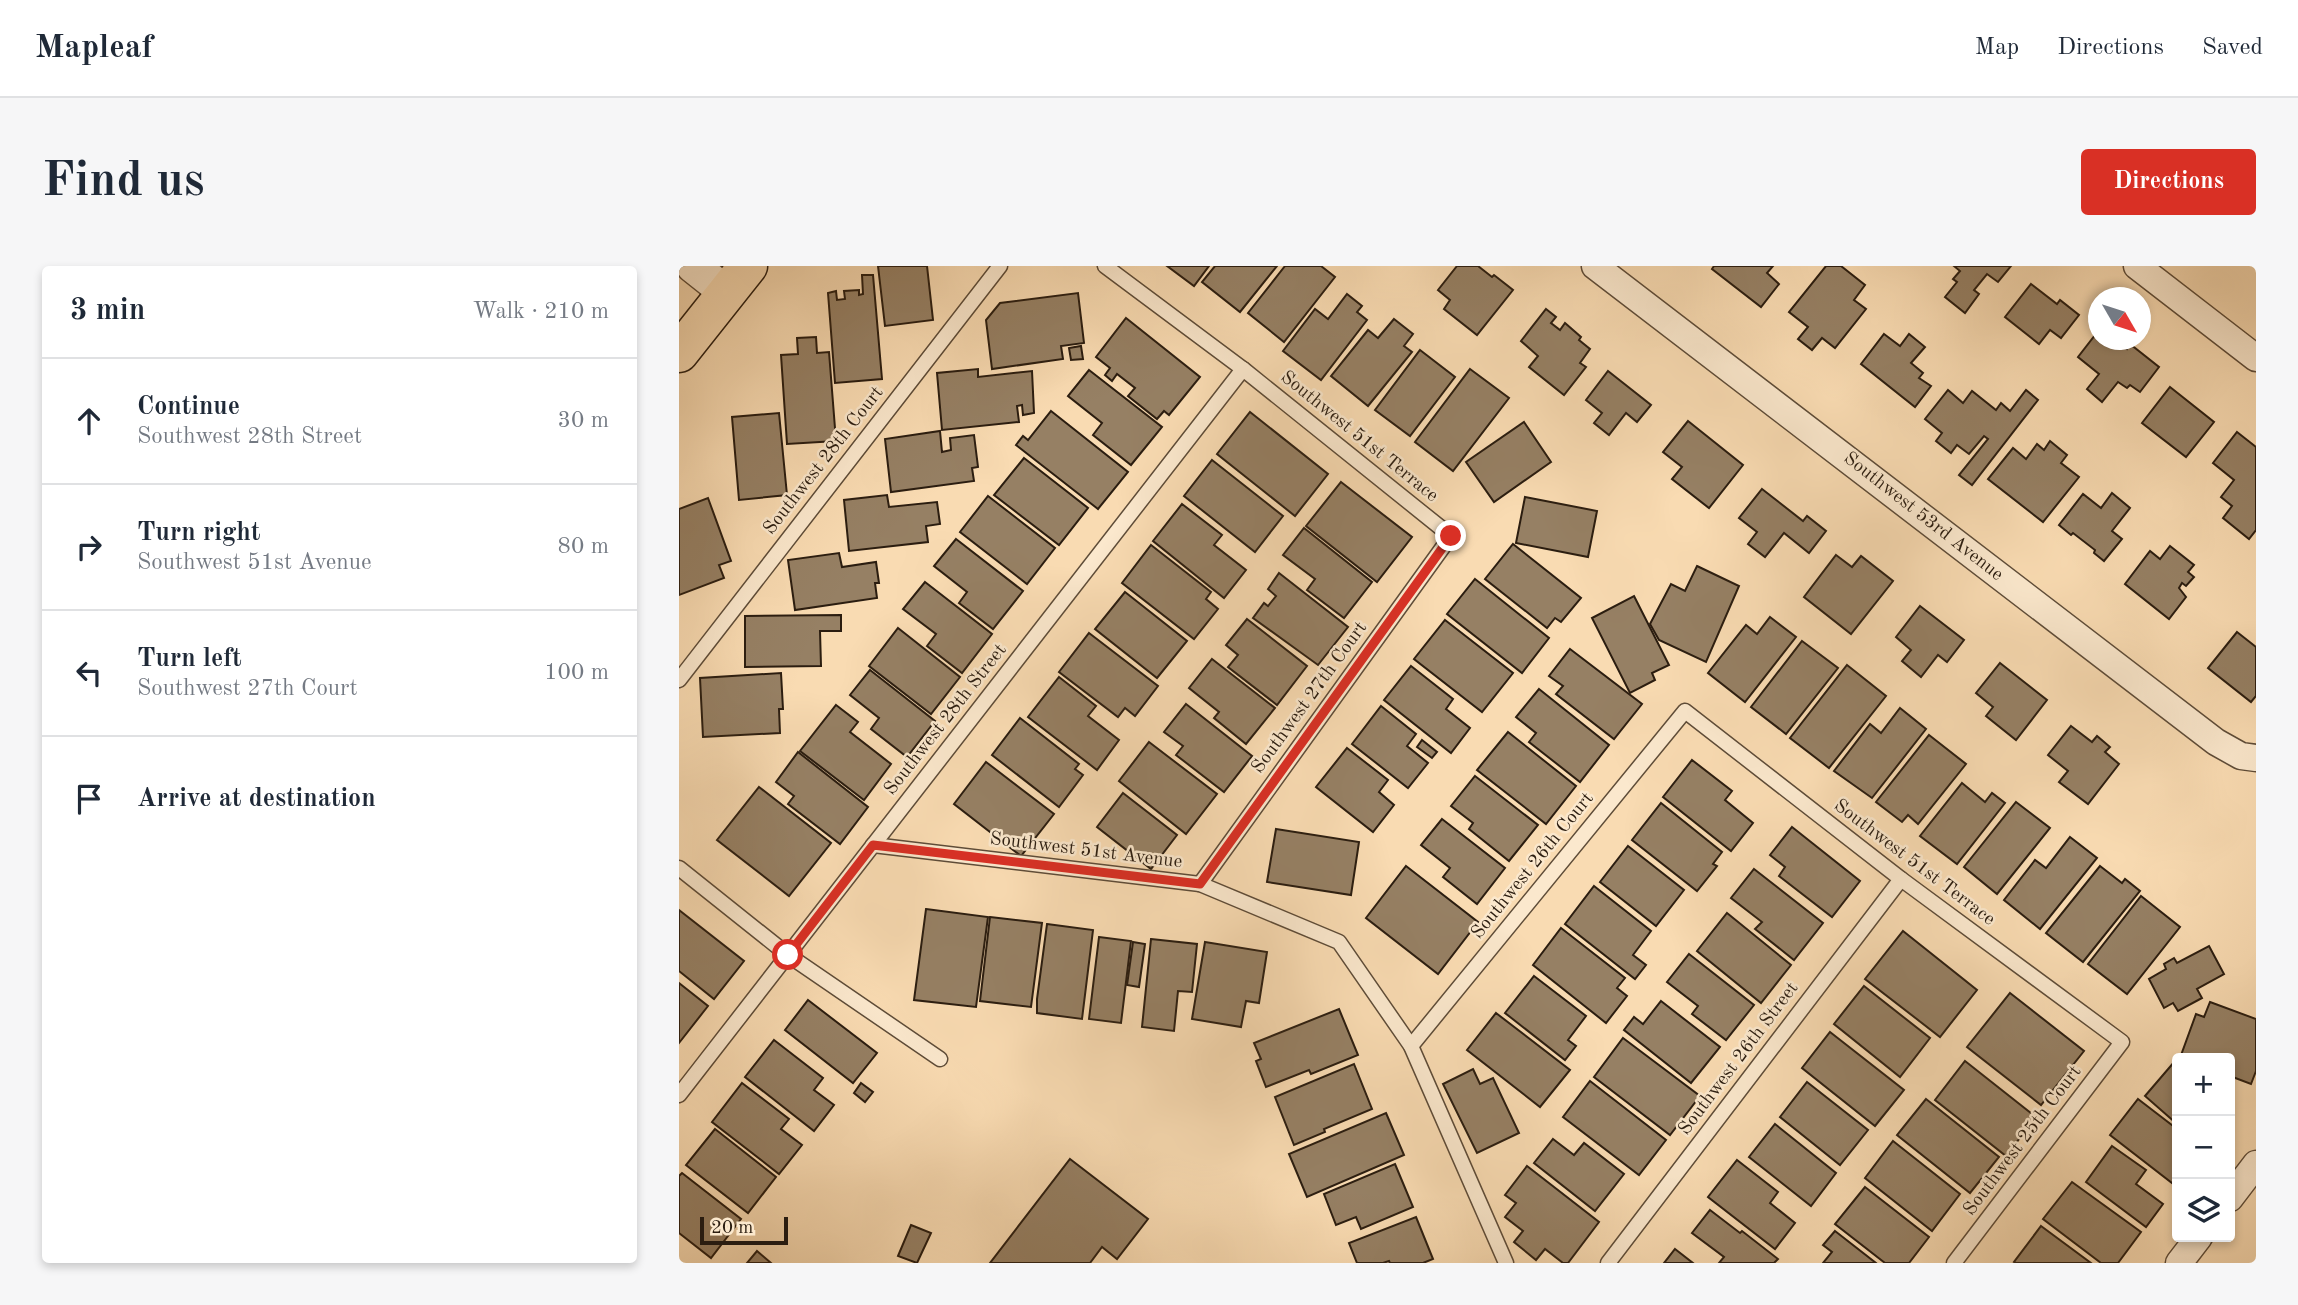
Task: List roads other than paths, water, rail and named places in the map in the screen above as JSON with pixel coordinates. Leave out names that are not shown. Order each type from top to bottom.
[{"type":"main road","points":[[679,353],[737,279]]},
{"type":"street","points":[[694,266],[737,279]]},
{"type":"street","name":"Southwest 53rd Avenue","points":[[1595,266],[2216,742],[2241,756],[2256,758]]},
{"type":"street","points":[[2137,266],[2256,358]]},
{"type":"street","points":[[2235,1191],[2256,1164]]},
{"type":"street","points":[[2179,1263],[2195,1242]]},
{"type":"lane","name":"Southwest 28th Court","points":[[679,680],[1000,266]]},
{"type":"lane","name":"Southwest 51st Terrace","points":[[1105,266],[1243,369],[1451,536]]},
{"type":"lane","name":"Southwest 28th Street","points":[[679,1095],[1243,369]]},
{"type":"lane","name":"Southwest 27th Court","points":[[1200,884],[1451,536]]},
{"type":"lane","name":"Southwest 51st Terrace","points":[[1685,711],[1901,879],[2122,1042]]},
{"type":"lane","name":"Southwest 26th Court","points":[[1411,1046],[1685,711]]},
{"type":"lane","name":"Southwest 51st Avenue","points":[[873,845],[1200,884],[1339,942],[1411,1046],[1506,1263]]},
{"type":"lane","points":[[679,868],[788,955],[940,1059]]},
{"type":"lane","name":"Southwest 26th Street","points":[[1608,1263],[1901,879]]},
{"type":"lane","name":"Southwest 25th Court","points":[[1954,1263],[2122,1042]]}]
